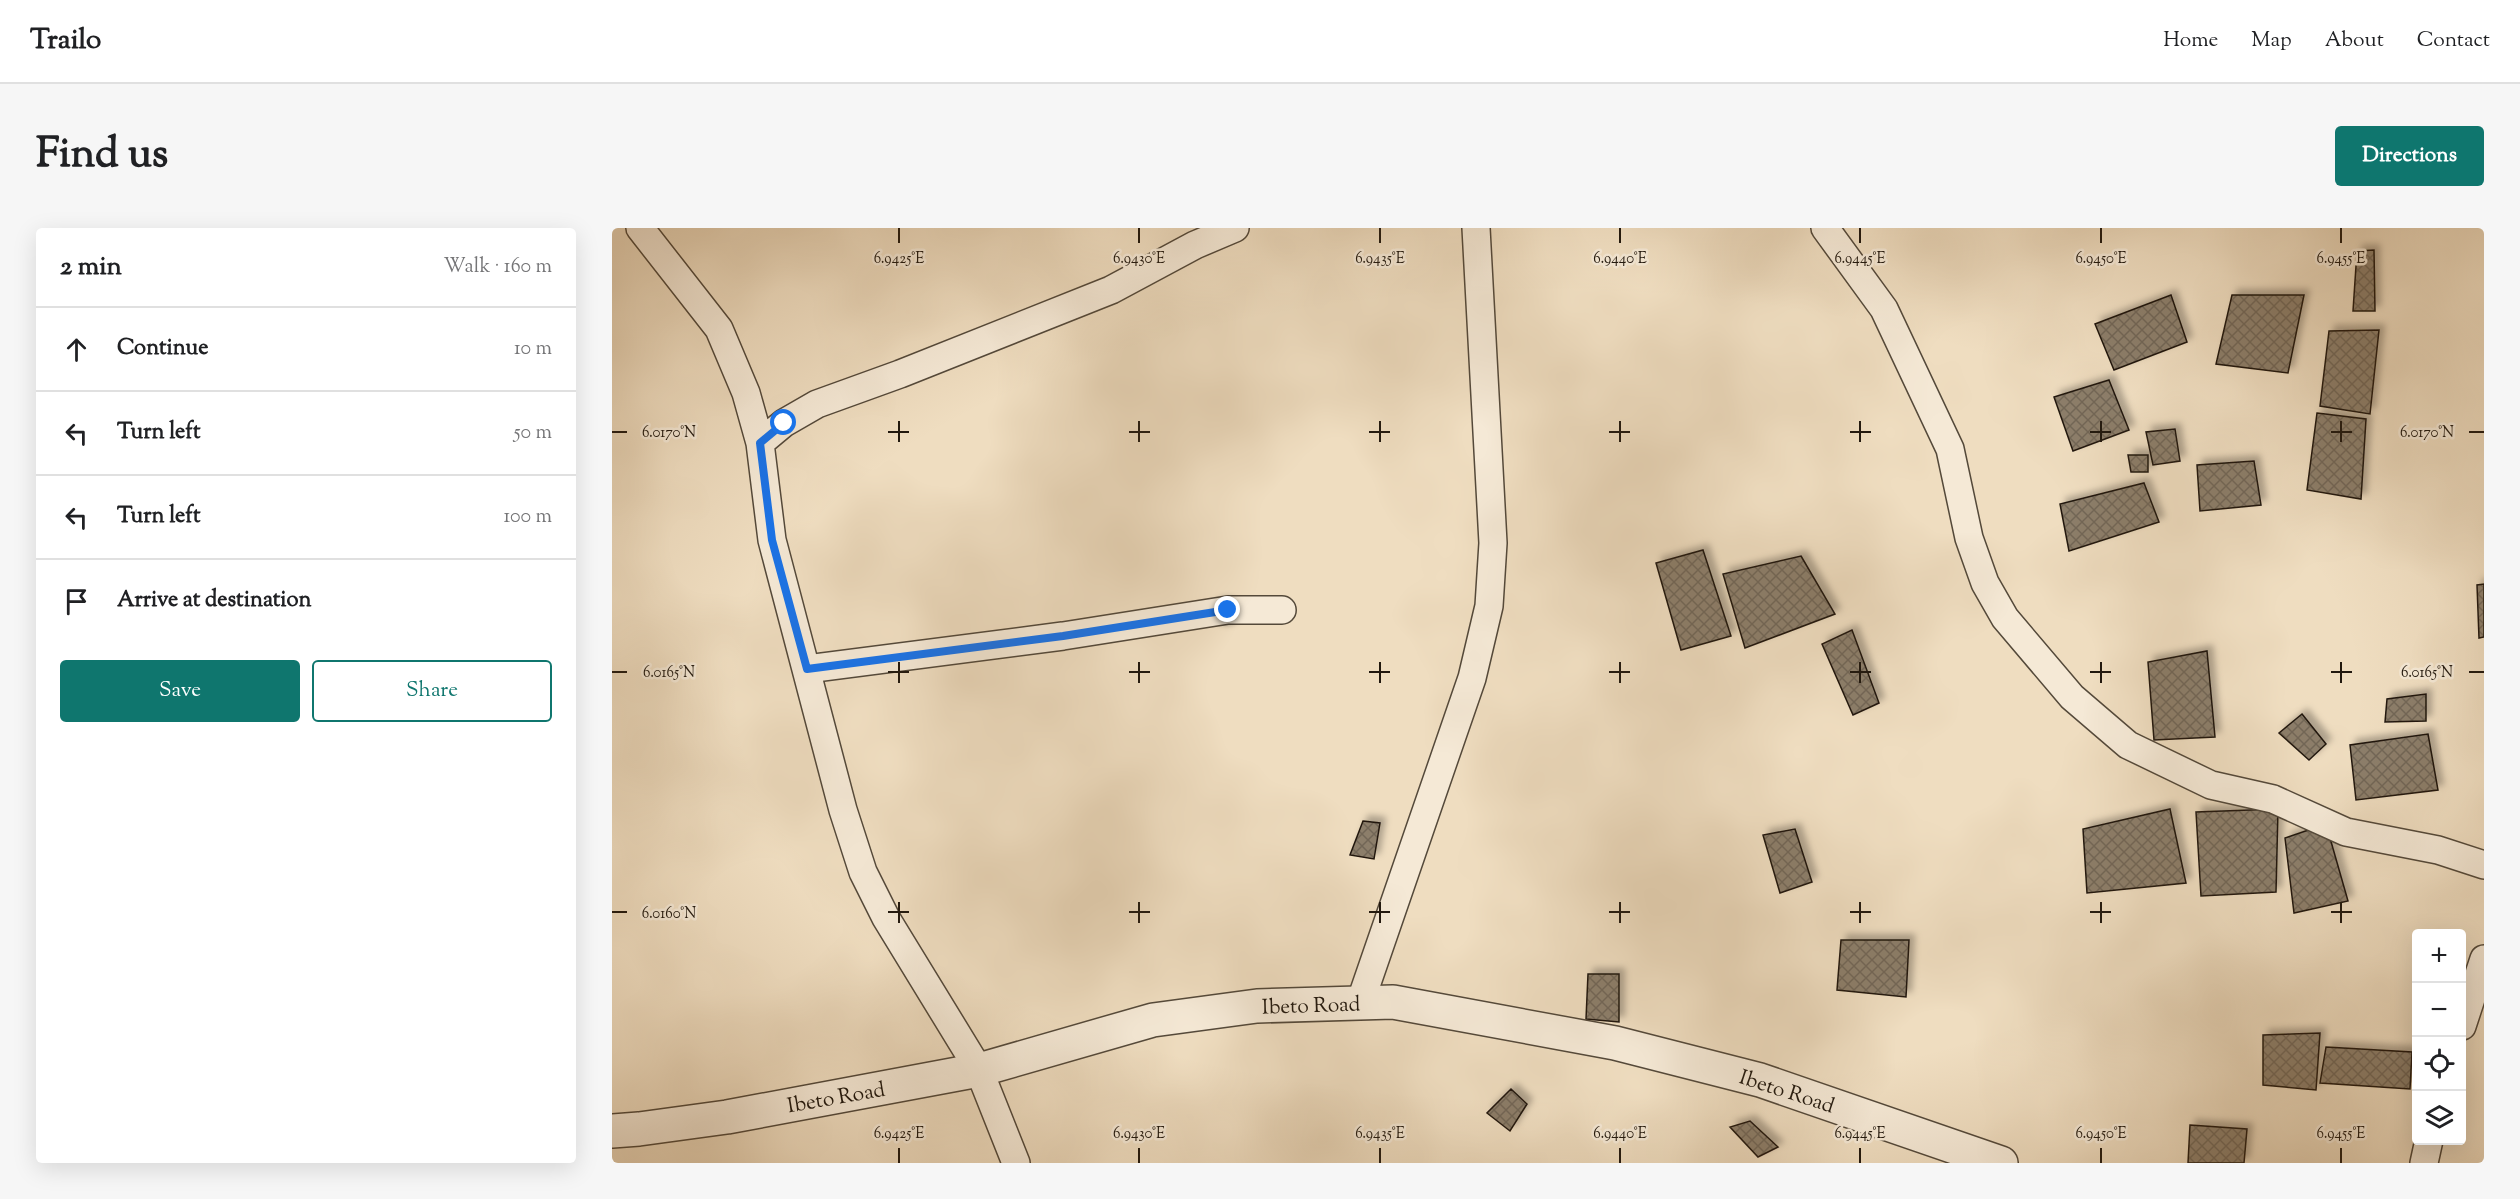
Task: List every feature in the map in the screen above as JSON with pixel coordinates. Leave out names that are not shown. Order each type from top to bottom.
[{"type":"street","points":[[640,228],[719,329],[746,393],[760,443],[772,540],[843,810],[863,872],[886,918],[979,1070],[1016,1163]]},
{"type":"street","points":[[760,443],[784,423],[817,404],[900,374],[1111,290],[1195,244],[1235,228]]},
{"type":"street","points":[[1360,1003],[1472,678],[1489,606],[1493,543],[1476,228]]},
{"type":"street","points":[[1825,228],[1884,309],[1950,449],[1969,538],[1985,583],[2005,618],[2072,697],[2128,745],[2211,785],[2272,799],[2346,832],[2438,850],[2484,865]]},
{"type":"street","points":[[807,669],[1063,636],[1228,610],[1282,610]]},
{"type":"street","points":[[2466,1014],[2484,959]]},
{"type":"street","name":"Ibeto Road","points":[[612,1131],[727,1117],[979,1070],[1152,1020],[1257,1006],[1393,1002],[1615,1043],[1760,1080],[2001,1163]]},
{"type":"street","points":[[2424,1163],[2428,1145]]},
{"type":"building","points":[[2374,250],[2375,311],[2353,311],[2357,251]]},
{"type":"building","points":[[2171,295],[2187,342],[2114,370],[2095,324]]},
{"type":"building","points":[[2232,295],[2304,295],[2288,373],[2216,364]]},
{"type":"building","points":[[2379,330],[2370,414],[2320,406],[2329,331]]},
{"type":"building","points":[[2109,380],[2129,430],[2073,451],[2054,397]]},
{"type":"building","points":[[2317,413],[2366,419],[2361,499],[2307,490]]},
{"type":"building","points":[[2175,429],[2180,461],[2153,465],[2146,432]]},
{"type":"building","points":[[2128,455],[2148,455],[2148,472],[2131,472]]},
{"type":"building","points":[[2254,461],[2261,505],[2200,511],[2197,465]]},
{"type":"building","points":[[2144,483],[2159,522],[2069,551],[2060,504]]},
{"type":"building","points":[[1703,550],[1731,636],[1681,650],[1656,563]]},
{"type":"building","points":[[1801,556],[1835,614],[1745,648],[1723,574]]},
{"type":"building","points":[[2484,584],[2484,637],[2479,638],[2477,585]]},
{"type":"building","points":[[1852,630],[1879,703],[1853,715],[1822,644]]},
{"type":"building","points":[[2207,651],[2215,737],[2154,740],[2148,662]]},
{"type":"building","points":[[2426,694],[2426,721],[2385,722],[2387,699]]},
{"type":"building","points":[[2302,714],[2326,744],[2309,760],[2279,733]]},
{"type":"building","points":[[2428,734],[2438,790],[2356,800],[2350,745]]},
{"type":"building","points":[[2170,809],[2186,883],[2087,893],[2083,829]]},
{"type":"building","points":[[2278,809],[2276,892],[2201,896],[2196,812]]},
{"type":"building","points":[[1363,821],[1380,823],[1374,859],[1350,855]]},
{"type":"building","points":[[2326,824],[2348,901],[2294,913],[2285,838]]},
{"type":"building","points":[[1795,829],[1812,882],[1780,893],[1763,835]]},
{"type":"building","points":[[1841,940],[1909,940],[1906,997],[1837,990]]},
{"type":"building","points":[[1588,974],[1619,974],[1619,1022],[1586,1019]]},
{"type":"building","points":[[2320,1033],[2316,1090],[2263,1085],[2263,1035]]},
{"type":"building","points":[[2326,1047],[2412,1052],[2410,1089],[2320,1083]]},
{"type":"building","points":[[1511,1089],[1527,1104],[1510,1131],[1487,1113]]},
{"type":"building","points":[[1750,1121],[1778,1147],[1758,1157],[1730,1127]]},
{"type":"building","points":[[2190,1125],[2247,1129],[2244,1163],[2188,1163]]},
{"type":"route","points":[[784,423],[760,443],[772,540],[807,669],[1063,636],[1228,610]]}]
